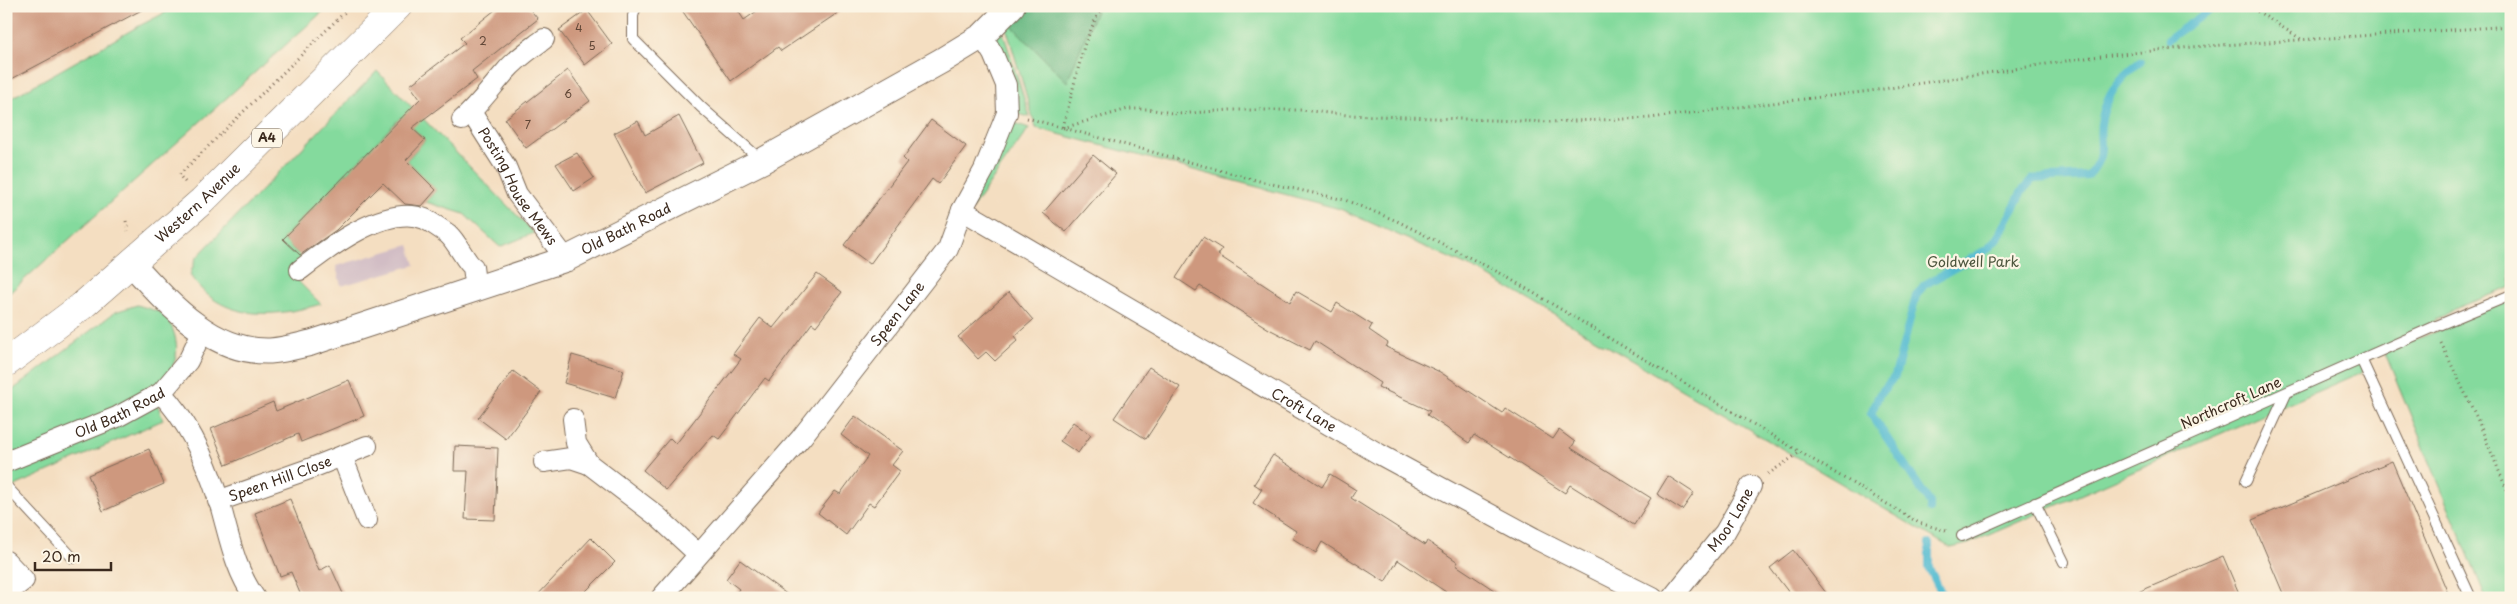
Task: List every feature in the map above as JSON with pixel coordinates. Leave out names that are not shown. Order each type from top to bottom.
[{"type":"main road","name":"Western Avenue","points":[[6,364],[132,264],[215,188],[398,6]]},
{"type":"street","name":"Old Bath Road","points":[[132,264],[160,294],[203,330],[219,339],[250,349],[269,351],[286,349],[476,290],[566,258],[762,161],[982,36],[1012,6]]},
{"type":"street","name":"Speen Lane","points":[[661,598],[801,438],[948,249],[962,210],[984,170],[1007,113],[1006,85],[993,54],[982,36]]},
{"type":"street","name":"Posting House Mews","points":[[544,39],[522,55],[467,116],[506,167],[517,194],[566,258]]},
{"type":"street","name":"Croft Lane","points":[[962,210],[1380,454],[1534,538],[1653,598]]},
{"type":"street","points":[[300,270],[327,250],[375,222],[404,217],[424,219],[448,234],[461,248],[468,264],[473,267],[476,290]]},
{"type":"street","name":"Old Bath Road","points":[[6,462],[117,417],[161,393],[188,361],[203,330]]},
{"type":"street","name":"Speen Hill Close","points":[[161,393],[178,411],[194,441],[218,501],[243,580],[255,598]]},
{"type":"street","points":[[574,419],[576,443],[589,464]]},
{"type":"street","name":"Speen Hill Close","points":[[218,501],[367,446]]},
{"type":"street","name":"Speen Hill Close","points":[[342,456],[367,520]]},
{"type":"street","points":[[544,462],[571,458],[589,464],[657,516],[698,554]]},
{"type":"street","name":"Moor Lane","points":[[1672,598],[1725,532],[1751,486]]},
{"type":"street","points":[[6,561],[24,580],[6,594]]},
{"type":"lane","points":[[636,6],[633,16],[633,39],[701,107],[762,161]]},
{"type":"lane","name":"Northcroft Lane","points":[[1962,536],[2362,361],[2434,327],[2511,295]]},
{"type":"lane","points":[[2362,361],[2471,598]]},
{"type":"lane","points":[[2246,481],[2286,394]]},
{"type":"lane","points":[[6,486],[73,558]]},
{"type":"lane","points":[[2036,503],[2064,562]]},
{"type":"path","points":[[178,175],[350,6]]},
{"type":"path","points":[[1063,128],[1084,46],[1101,6]]},
{"type":"path","points":[[2249,6],[2301,39]]},
{"type":"path","points":[[1063,128],[1128,109],[1148,109],[1178,114],[1230,110],[1301,110],[1347,115],[1549,122],[1650,118],[1879,90],[2092,57],[2192,46],[2511,26]]},
{"type":"path","points":[[1007,113],[1263,182],[1345,200],[1397,222],[1500,273],[1919,523],[1962,536]]},
{"type":"path","points":[[2434,327],[2477,418],[2511,500]]},
{"type":"path","name":"Moor Lane","points":[[1751,486],[1799,453]]},
{"type":"shaded area","points":[[409,245],[415,265],[341,286],[336,266]]},
{"type":"green space","points":[[178,6],[329,6],[6,296],[6,101]]},
{"type":"green space","name":"Goldwell Park","points":[[1026,6],[2511,6],[2511,287],[2457,308],[2361,364],[2364,371],[1968,544],[1951,548],[1481,272],[1340,209],[1036,128],[1006,27]]},
{"type":"green space","points":[[1028,6],[1098,6],[1067,82],[1010,24]]},
{"type":"green space","points":[[1001,26],[1030,117],[1009,112],[985,36]]},
{"type":"green space","points":[[377,71],[534,233],[500,247],[464,214],[426,202],[436,190],[407,160],[425,140],[401,117],[283,239],[305,261],[291,274],[321,304],[285,312],[267,313],[232,309],[217,301],[203,290],[190,275],[196,258]]},
{"type":"green space","points":[[1006,120],[1029,128],[971,210]]},
{"type":"green space","points":[[2511,299],[2511,598],[2486,598],[2385,353]]},
{"type":"green space","points":[[137,305],[163,315],[171,325],[176,340],[177,349],[174,364],[153,392],[163,420],[6,490],[6,395],[115,312]]},
{"type":"building","points":[[6,6],[149,6],[6,82]]},
{"type":"building","points":[[500,6],[527,6],[538,19],[472,71],[477,79],[412,128],[425,140],[406,160],[436,190],[422,206],[405,204],[383,183],[336,230],[300,255],[283,239],[420,99],[410,85],[465,43],[460,38]]},
{"type":"building","points":[[679,6],[735,6],[744,20],[764,6],[848,6],[781,51],[778,47],[731,81]]},
{"type":"building","points":[[587,10],[612,44],[585,65],[559,30]]},
{"type":"building","points":[[568,70],[590,101],[526,148],[505,119]]},
{"type":"building","points":[[679,116],[703,163],[645,193],[614,133],[638,121],[645,135]]},
{"type":"building","points":[[931,120],[966,146],[938,184],[932,179],[870,264],[844,245],[907,162],[903,158]]},
{"type":"building","points":[[577,153],[594,178],[574,191],[556,164]]},
{"type":"building","points":[[1093,155],[1116,174],[1066,232],[1043,213]]},
{"type":"building","points":[[1203,237],[1222,249],[1218,255],[1290,302],[1296,291],[1332,312],[1337,303],[1372,325],[1369,330],[1388,343],[1386,347],[1440,372],[1502,413],[1505,408],[1553,439],[1559,430],[1575,442],[1571,448],[1651,498],[1634,525],[1570,485],[1565,493],[1474,435],[1469,443],[1427,415],[1430,411],[1378,387],[1380,383],[1315,341],[1310,350],[1269,329],[1200,286],[1196,291],[1176,278]]},
{"type":"building","points":[[817,274],[842,292],[816,326],[812,323],[769,381],[765,378],[719,439],[713,435],[666,490],[643,470],[670,438],[676,444],[741,359],[733,354],[760,318],[773,328]]},
{"type":"building","points":[[1009,292],[1033,320],[1015,336],[1018,340],[995,361],[986,352],[978,359],[958,337]]},
{"type":"building","points":[[572,355],[624,370],[615,398],[564,383]]},
{"type":"building","points":[[1149,367],[1180,387],[1146,439],[1114,418]]},
{"type":"building","points":[[513,371],[541,392],[506,439],[478,418]]},
{"type":"building","points":[[349,380],[364,416],[301,442],[298,434],[226,465],[211,429],[273,402],[276,411]]},
{"type":"building","points":[[855,416],[903,451],[892,465],[900,471],[874,506],[869,503],[846,535],[818,513],[835,491],[840,494],[868,456],[841,435]]},
{"type":"building","points":[[1073,422],[1091,435],[1078,453],[1060,441]]},
{"type":"building","points":[[455,446],[498,448],[495,520],[465,519],[468,471],[454,471]]},
{"type":"building","points":[[149,449],[164,484],[103,511],[88,475]]},
{"type":"building","points":[[1273,455],[1322,487],[1330,474],[1356,490],[1351,498],[1425,545],[1427,541],[1458,562],[1456,565],[1506,598],[1455,598],[1398,560],[1385,582],[1322,542],[1316,553],[1292,538],[1296,531],[1253,503],[1262,489],[1254,484]]},
{"type":"building","points":[[2392,461],[2450,598],[2285,598],[2252,520]]},
{"type":"building","points":[[1668,476],[1694,493],[1682,510],[1657,494]]},
{"type":"building","points":[[290,499],[319,571],[330,565],[345,598],[302,598],[291,572],[280,576],[255,513]]},
{"type":"building","points":[[591,538],[615,562],[579,598],[535,598]]},
{"type":"building","points":[[1793,550],[1830,598],[1793,598],[1770,568]]},
{"type":"building","points":[[2223,556],[2241,598],[2124,598]]},
{"type":"building","points":[[740,560],[792,598],[733,598],[739,589],[726,579]]},
{"type":"waterway","points":[[2168,39],[2216,6]]},
{"type":"waterway","points":[[1930,509],[1930,503],[1871,414],[1879,395],[1895,376],[1916,296],[1924,285],[1988,249],[1998,238],[2022,191],[2033,179],[2088,176],[2099,160],[2101,153],[2102,118],[2107,101],[2121,80],[2140,62]]},
{"type":"waterway","points":[[1929,544],[1929,568],[1944,598]]}]
